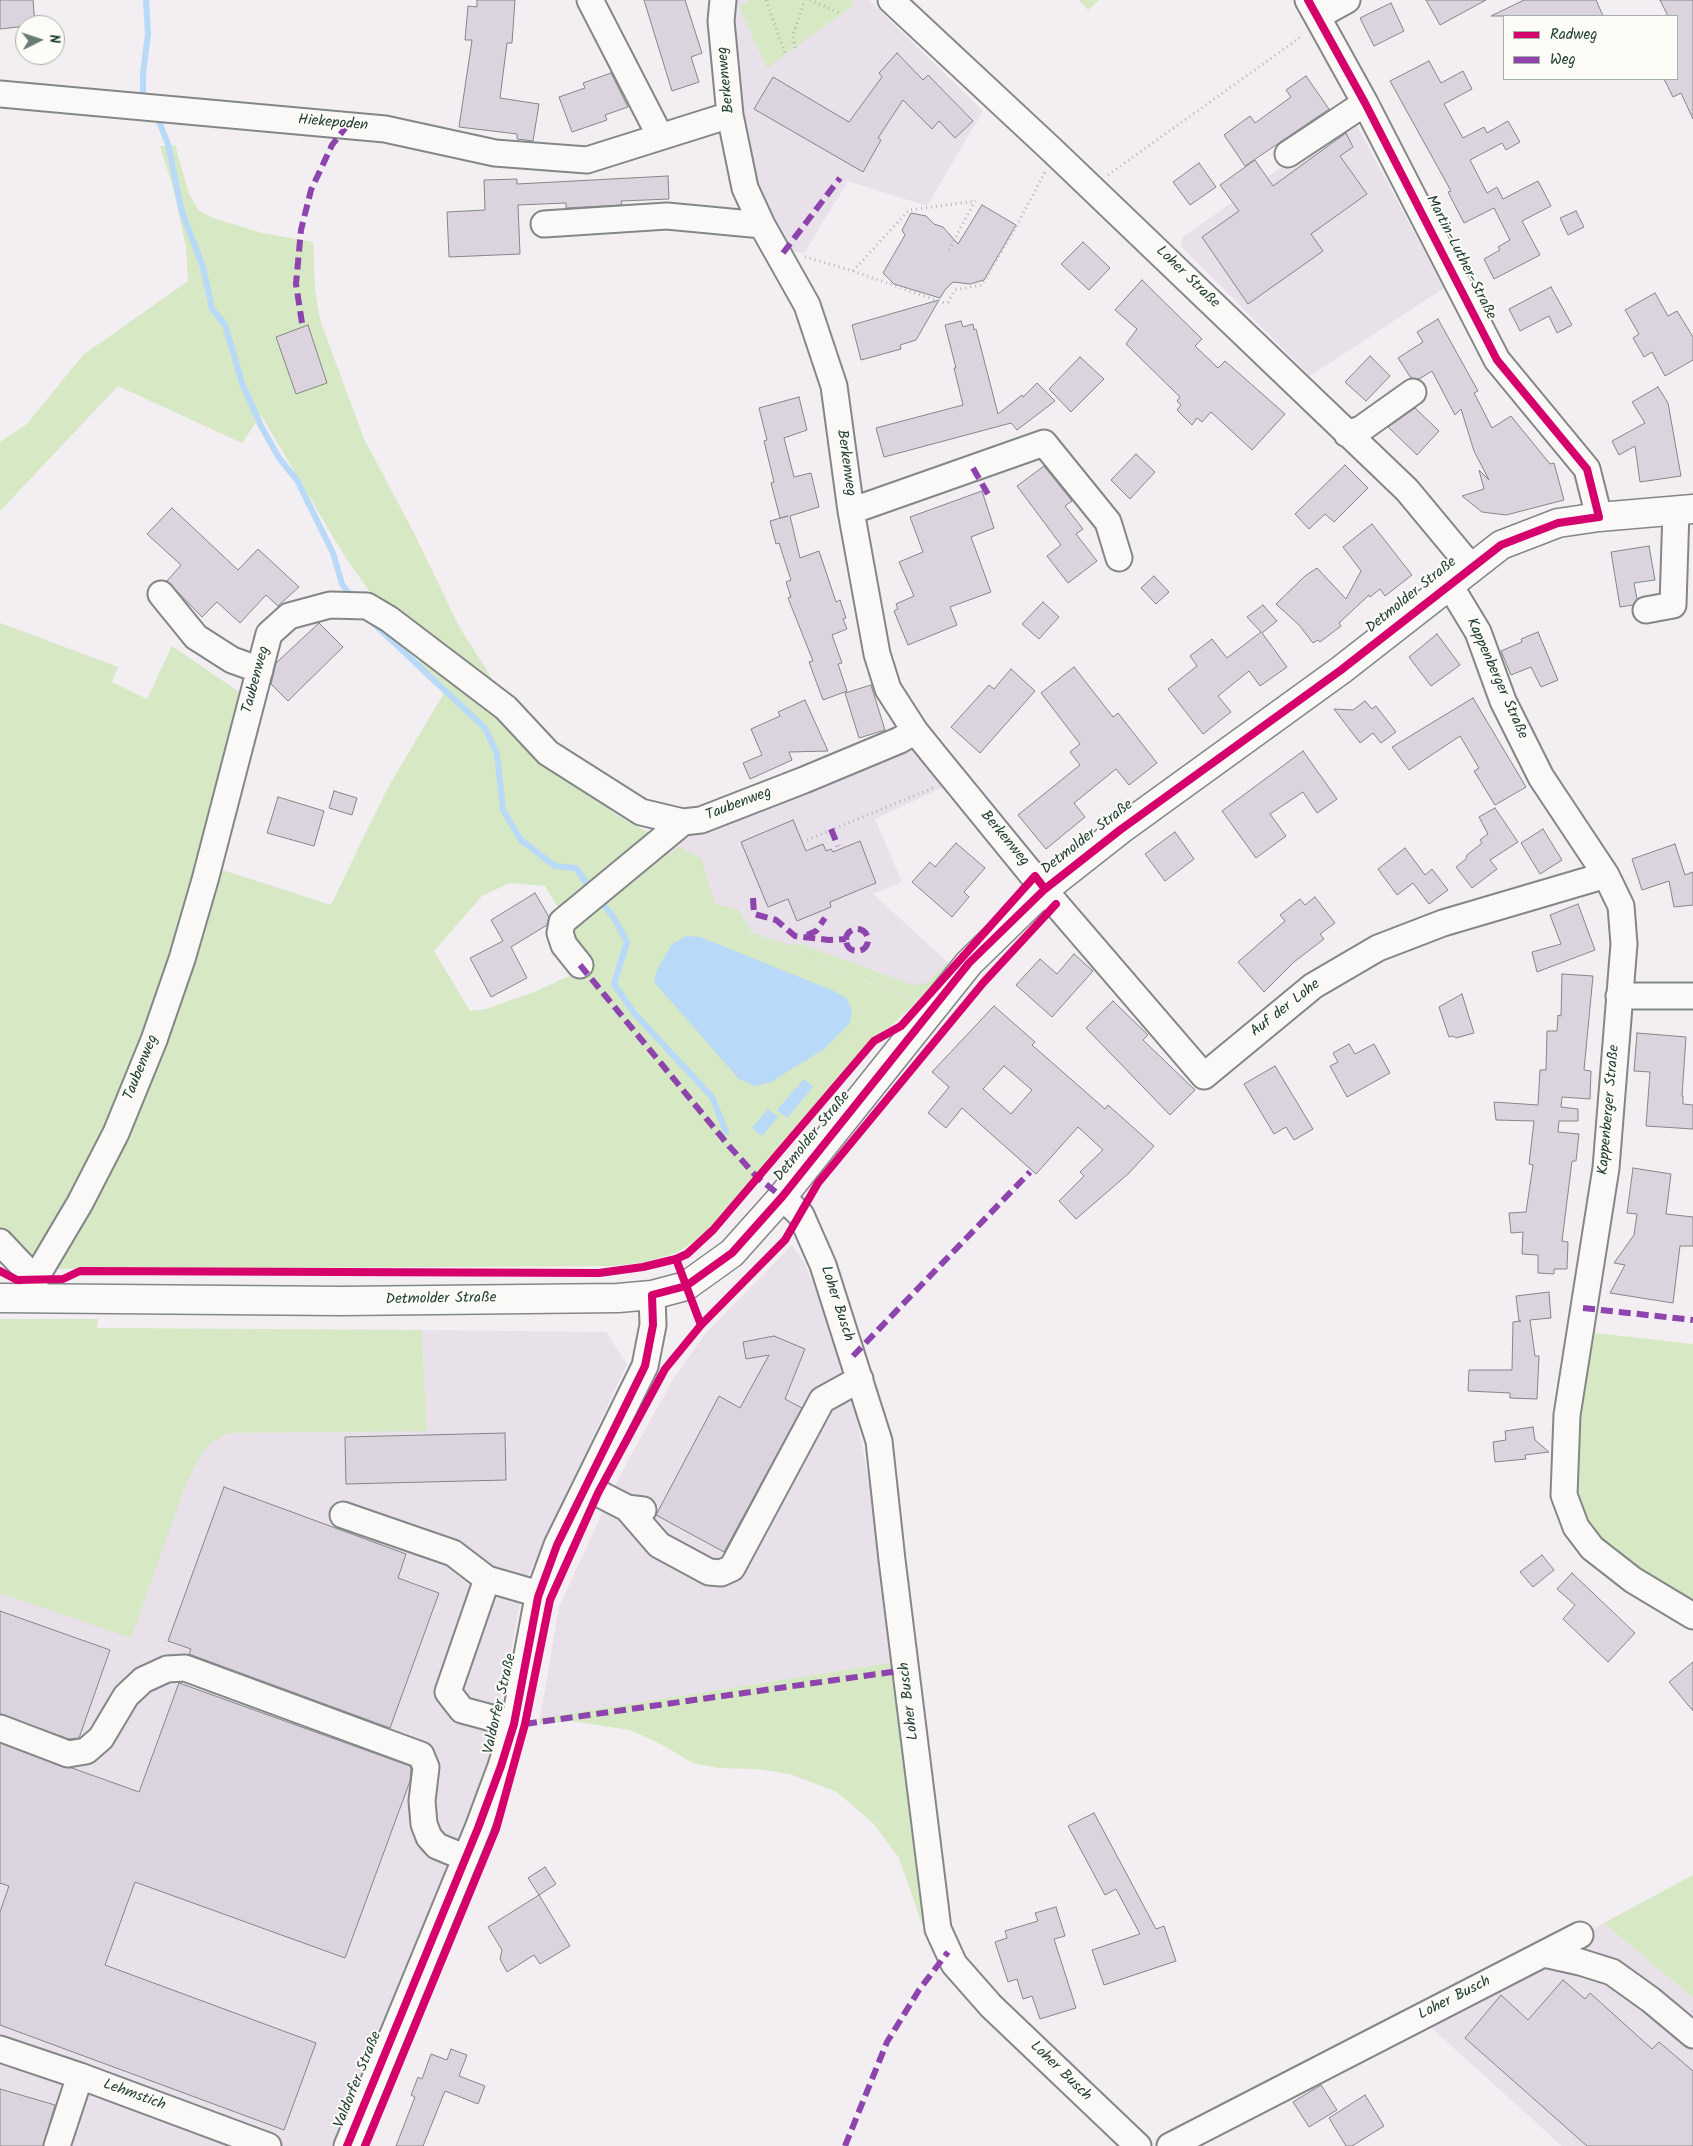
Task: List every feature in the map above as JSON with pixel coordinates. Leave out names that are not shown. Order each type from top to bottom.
[{"type":"main road","name":"Detmolder Straße","points":[[0,1298],[35,1289],[341,1301],[618,1298],[652,1295],[686,1286],[732,1253],[782,1197],[969,963],[1045,889],[1120,830],[1341,670],[1501,545],[1558,523],[1599,517],[1684,510]]},
{"type":"street","points":[[590,0],[660,136]]},
{"type":"street","name":"Berkenweg","points":[[723,0],[721,21],[730,115],[745,188],[762,225],[807,305],[834,386],[851,511],[877,654],[888,689],[915,731],[1045,889]]},
{"type":"street","name":"Loher Straße","points":[[892,0],[1092,188],[1407,490],[1452,541],[1471,567]]},
{"type":"street","points":[[1313,8],[1347,0]]},
{"type":"street","name":"Martin-Luther-Straße","points":[[1313,8],[1365,103],[1497,360],[1588,469],[1599,517]]},
{"type":"street","name":"Hiekepoden","points":[[0,94],[385,129],[495,153],[587,160],[730,115]]},
{"type":"street","points":[[1288,154],[1365,103]]},
{"type":"street","points":[[544,224],[667,216],[762,225]]},
{"type":"street","points":[[1347,434],[1361,428],[1413,392]]},
{"type":"street","points":[[851,511],[1044,443],[1108,522],[1119,558]]},
{"type":"street","points":[[1646,610],[1674,605],[1684,510]]},
{"type":"street","name":"Kappenberger Straße","points":[[1449,584],[1478,632],[1503,701],[1541,777],[1606,875],[1622,906],[1624,944],[1606,1168],[1567,1415],[1564,1495],[1576,1527],[1592,1548],[1633,1580],[1693,1616]]},
{"type":"street","points":[[161,594],[196,637],[232,660],[260,670]]},
{"type":"street","name":"Taubenweg","points":[[35,1289],[116,1133],[154,1040],[182,959],[270,634],[288,616],[330,605],[367,606],[390,619],[506,708],[548,753],[642,812],[683,822],[701,820],[787,787],[900,740],[915,731]]},
{"type":"street","points":[[580,965],[564,944],[560,933],[562,922],[683,822]]},
{"type":"street","name":"Auf der Lohe","points":[[1045,889],[1204,1076],[1313,986],[1378,948],[1443,923],[1606,875]]},
{"type":"street","points":[[1619,996],[1693,996]]},
{"type":"street","name":"Loher Busch","points":[[782,1197],[801,1215],[823,1265],[879,1441],[938,1929],[954,1964],[991,2006],[1138,2146]]},
{"type":"street","points":[[0,1242],[35,1289]]},
{"type":"street","name":"Valdorfer Straße","points":[[347,2146],[466,1858],[501,1766],[514,1724],[539,1594],[557,1545],[645,1366],[653,1326],[652,1295]]},
{"type":"street","points":[[586,1487],[637,1508],[659,1545],[709,1572],[721,1573],[732,1568],[822,1400],[860,1379]]},
{"type":"street","points":[[343,1515],[453,1554],[488,1579],[539,1594]]},
{"type":"street","points":[[488,1579],[448,1692],[462,1710],[514,1724]]},
{"type":"street","points":[[0,1728],[68,1754],[86,1751],[101,1738],[126,1696],[143,1680],[167,1669],[185,1668],[421,1755],[426,1767],[422,1801],[424,1824],[429,1837],[437,1846],[466,1858]]},
{"type":"street","name":"Loher Busch","points":[[1170,2146],[1580,1935]]},
{"type":"street","points":[[1544,1954],[1612,1972],[1651,2000],[1693,2035]]},
{"type":"street","name":"Lehmstich","points":[[0,2049],[80,2076],[268,2146]]},
{"type":"street","points":[[57,2146],[80,2076]]},
{"type":"path","points":[[766,0],[786,56]]},
{"type":"path","points":[[795,48],[793,35],[805,0]]},
{"type":"path","points":[[810,0],[842,14]]},
{"type":"path","points":[[1092,188],[1300,38],[1313,8]]},
{"type":"path","points":[[777,253],[816,259],[944,303],[948,302],[955,290],[979,287],[984,283],[1018,226],[1047,170]]},
{"type":"path","points":[[853,271],[909,210],[976,201],[949,250]]},
{"type":"path","points":[[807,840],[954,779]]},
{"type":"shaded area","points":[[729,0],[869,0],[983,111],[927,206],[848,181],[804,253],[789,251],[754,182],[726,23]]},
{"type":"shaded area","points":[[1345,122],[1356,124],[1444,288],[1310,376],[1181,246],[1183,237]]},
{"type":"shaded area","points":[[901,746],[915,747],[946,786],[875,819],[902,882],[873,894],[952,966],[917,1002],[705,917],[695,888],[662,844]]},
{"type":"shaded area","points":[[792,1245],[804,1262],[826,1316],[857,1420],[871,1493],[895,1662],[540,1718],[559,1607],[617,1481],[673,1379],[705,1334]]},
{"type":"shaded area","points":[[422,1330],[606,1332],[627,1364],[523,1587],[489,1764],[473,1817],[332,2146],[0,2146],[0,1593],[17,1598],[183,1492],[198,1459],[209,1444],[229,1433],[427,1430]]},
{"type":"shaded area","points":[[1604,1923],[1693,1998],[1693,2146],[1562,2146],[1426,2023]]},
{"type":"green space","points":[[749,0],[851,0],[855,4],[767,68],[739,7]]},
{"type":"green space","points":[[1079,0],[1099,0],[1088,10]]},
{"type":"green space","points":[[175,145],[189,194],[199,211],[213,218],[262,233],[313,242],[315,290],[320,320],[364,439],[413,531],[460,628],[505,699],[613,813],[655,836],[671,856],[678,846],[701,858],[715,904],[739,910],[752,933],[790,945],[801,944],[913,985],[927,983],[947,963],[950,967],[917,1001],[704,916],[917,1002],[891,1026],[876,1035],[710,1228],[695,1241],[676,1253],[646,1262],[612,1266],[36,1269],[0,1232],[0,623],[118,667],[112,682],[147,699],[172,646],[245,696],[204,864],[331,905],[386,791],[444,693],[421,673],[418,659],[345,557],[261,415],[242,443],[118,386],[0,511],[0,442],[27,424],[83,355],[188,281],[186,246],[172,184],[160,146]],"holes":[[[509,883],[545,886],[587,955],[578,972],[534,992],[486,1009],[470,1011],[434,951],[482,896]]]},
{"type":"green space","points":[[0,1319],[98,1319],[97,1328],[422,1330],[427,1431],[229,1433],[209,1444],[198,1459],[183,1492],[131,1638],[0,1593]]},
{"type":"green space","points":[[1587,1332],[1693,1344],[1693,1610],[1595,1545],[1575,1489],[1575,1414]]},
{"type":"green space","points":[[895,1662],[928,1941],[899,1858],[873,1823],[837,1792],[790,1774],[757,1769],[719,1768],[693,1763],[657,1742],[630,1730],[571,1721],[539,1724],[540,1718]]},
{"type":"green space","points":[[1693,1875],[1693,1998],[1604,1923]]},
{"type":"water","points":[[686,936],[700,937],[834,991],[847,999],[852,1010],[849,1024],[824,1049],[771,1082],[755,1086],[739,1079],[654,982],[657,970],[672,944]]},
{"type":"water","points":[[804,1079],[813,1087],[787,1118],[777,1110]]},
{"type":"water","points":[[768,1109],[778,1117],[762,1136],[752,1128]]},
{"type":"building","points":[[0,0],[33,0],[34,15],[15,15],[15,27],[0,29]]},
{"type":"building","points":[[477,0],[515,0],[512,43],[507,43],[500,98],[539,104],[533,141],[517,139],[517,134],[459,127],[472,40],[465,40],[468,6],[477,7]]},
{"type":"building","points":[[644,0],[685,0],[702,53],[691,57],[699,82],[672,91]]},
{"type":"building","points":[[1426,0],[1486,0],[1440,25]]},
{"type":"building","points":[[1524,0],[1596,0],[1603,15],[1503,15],[1491,16]]},
{"type":"building","points":[[1660,0],[1693,0],[1693,119],[1681,93],[1673,97],[1664,80],[1678,80],[1678,15],[1668,15]]},
{"type":"building","points":[[1391,3],[1404,31],[1374,46],[1360,18]]},
{"type":"building","points":[[897,53],[923,80],[928,75],[973,121],[955,138],[939,121],[932,129],[903,100],[878,138],[881,140],[863,172],[754,109],[773,77],[849,122],[882,77],[879,73]]},
{"type":"building","points":[[1429,61],[1441,83],[1463,71],[1472,89],[1444,104],[1463,138],[1484,127],[1487,133],[1508,121],[1520,142],[1506,150],[1502,143],[1470,160],[1487,193],[1497,187],[1503,199],[1538,181],[1551,206],[1522,221],[1540,255],[1494,279],[1484,259],[1500,250],[1498,247],[1510,240],[1494,208],[1464,223],[1448,192],[1451,191],[1390,81]]},
{"type":"building","points":[[611,73],[628,107],[605,115],[607,120],[572,132],[559,97],[585,88],[583,83]]},
{"type":"building","points":[[1306,76],[1329,109],[1245,166],[1224,135],[1250,116],[1255,123],[1291,97],[1286,90]]},
{"type":"building","points":[[1346,133],[1353,147],[1340,156],[1367,194],[1311,234],[1323,251],[1248,304],[1202,237],[1239,211],[1220,185],[1255,160],[1273,186]]},
{"type":"building","points":[[1199,163],[1216,187],[1190,205],[1173,182]]},
{"type":"building","points":[[668,176],[669,199],[621,201],[622,205],[566,208],[566,203],[518,205],[520,254],[449,257],[447,212],[485,210],[484,180],[517,179],[517,184]]},
{"type":"building","points":[[982,205],[1016,225],[984,280],[970,284],[953,282],[940,298],[894,284],[883,273],[905,235],[902,230],[911,213],[926,216],[934,224],[943,227],[958,244]]},
{"type":"building","points":[[1576,211],[1584,227],[1568,235],[1560,218]]},
{"type":"building","points":[[1083,242],[1110,268],[1089,290],[1061,264]]},
{"type":"building","points":[[1142,280],[1202,339],[1195,346],[1218,368],[1225,361],[1285,414],[1252,450],[1211,412],[1202,422],[1197,418],[1192,425],[1177,410],[1181,405],[1177,401],[1180,397],[1126,344],[1137,329],[1115,310]]},
{"type":"building","points":[[1551,287],[1572,325],[1557,333],[1549,316],[1520,331],[1509,309]]},
{"type":"building","points":[[1655,293],[1668,316],[1677,311],[1693,337],[1693,360],[1665,376],[1652,352],[1644,357],[1633,338],[1639,334],[1625,310]]},
{"type":"building","points":[[939,300],[916,340],[900,345],[901,349],[861,360],[852,325]]},
{"type":"building","points":[[1438,319],[1478,391],[1474,393],[1492,428],[1511,416],[1550,464],[1554,463],[1564,500],[1506,515],[1482,512],[1462,496],[1484,489],[1479,470],[1489,480],[1474,451],[1461,409],[1455,415],[1432,371],[1419,379],[1411,378],[1398,358],[1423,342],[1417,332]]},
{"type":"building","points":[[961,321],[963,327],[973,324],[974,330],[976,329],[998,414],[1022,395],[1023,397],[1037,383],[1055,401],[1017,430],[1011,423],[884,457],[876,428],[963,405],[945,325]]},
{"type":"building","points":[[308,325],[327,383],[296,394],[276,337]]},
{"type":"building","points":[[1370,356],[1390,376],[1366,401],[1345,382]]},
{"type":"building","points":[[1080,357],[1104,379],[1071,412],[1049,389]]},
{"type":"building","points":[[1658,387],[1668,403],[1681,476],[1640,482],[1635,446],[1619,455],[1612,441],[1645,423],[1632,402]]},
{"type":"building","points":[[799,397],[807,430],[784,438],[794,477],[811,473],[819,507],[790,516],[800,558],[819,551],[836,602],[840,600],[846,618],[843,619],[847,629],[832,635],[842,663],[838,664],[847,691],[823,700],[809,662],[813,661],[788,598],[791,597],[786,582],[791,580],[779,543],[776,544],[770,521],[788,516],[780,518],[771,483],[774,482],[764,441],[767,440],[759,408]]},
{"type":"building","points":[[1415,408],[1439,431],[1417,455],[1388,427]]},
{"type":"building","points":[[1136,454],[1155,472],[1130,499],[1111,480]]},
{"type":"building","points":[[1345,465],[1368,488],[1334,522],[1325,514],[1309,529],[1295,514]]},
{"type":"building","points":[[1044,466],[1072,501],[1065,506],[1083,529],[1076,534],[1097,561],[1068,583],[1047,556],[1061,545],[1017,486]]},
{"type":"building","points":[[982,491],[994,528],[971,537],[991,592],[950,607],[957,625],[908,645],[894,611],[898,609],[896,604],[914,596],[899,562],[923,552],[910,517]]},
{"type":"building","points":[[172,508],[238,570],[258,549],[299,587],[278,606],[266,595],[240,623],[217,602],[202,617],[167,581],[181,565],[147,534]]},
{"type":"building","points":[[1372,524],[1412,575],[1385,596],[1380,589],[1370,597],[1369,595],[1339,623],[1341,626],[1320,642],[1318,640],[1313,643],[1299,625],[1276,604],[1305,576],[1317,568],[1346,599],[1361,571],[1343,547]]},
{"type":"building","points":[[1649,546],[1655,580],[1634,583],[1637,599],[1633,605],[1620,607],[1611,552]]},
{"type":"building","points":[[1154,576],[1169,592],[1156,604],[1141,588]]},
{"type":"building","points":[[1043,602],[1059,617],[1039,639],[1022,624]]},
{"type":"building","points":[[1263,605],[1277,621],[1262,633],[1287,667],[1260,686],[1249,671],[1218,696],[1231,712],[1203,734],[1168,689],[1197,666],[1190,656],[1212,639],[1227,658],[1261,632],[1247,617]]},
{"type":"building","points":[[319,623],[343,647],[288,701],[271,684],[276,663]]},
{"type":"building","points":[[1538,632],[1558,680],[1541,687],[1531,667],[1511,675],[1501,651],[1522,642],[1521,639]]},
{"type":"building","points":[[1437,634],[1460,665],[1431,686],[1409,657]]},
{"type":"building","points":[[1074,667],[1113,717],[1118,713],[1157,763],[1129,785],[1116,769],[1074,803],[1085,817],[1046,849],[1018,815],[1080,765],[1070,752],[1080,744],[1041,693]]},
{"type":"building","points":[[1011,669],[1035,691],[980,753],[951,727],[989,685],[994,689]]},
{"type":"building","points":[[871,685],[885,730],[859,738],[845,693]]},
{"type":"building","points":[[1473,698],[1526,787],[1495,805],[1474,771],[1479,768],[1460,736],[1409,770],[1392,747]]},
{"type":"building","points":[[805,700],[828,751],[789,752],[792,760],[750,779],[743,763],[762,755],[751,729],[780,716],[778,712]]},
{"type":"building","points":[[1365,701],[1372,709],[1376,706],[1396,732],[1381,743],[1373,733],[1360,743],[1334,709],[1353,710]]},
{"type":"building","points":[[1303,751],[1337,799],[1317,813],[1303,792],[1270,814],[1286,836],[1256,858],[1222,811]]},
{"type":"building","points":[[334,791],[357,798],[352,815],[329,808]]},
{"type":"building","points":[[278,797],[324,811],[314,846],[267,833]]},
{"type":"building","points":[[1495,808],[1518,842],[1490,860],[1497,869],[1472,888],[1456,867],[1482,843],[1480,840],[1488,834],[1479,817]]},
{"type":"building","points":[[793,820],[806,851],[823,844],[826,851],[831,849],[833,852],[860,841],[876,883],[830,902],[831,907],[797,921],[788,899],[768,907],[741,842]]},
{"type":"building","points":[[1543,829],[1562,860],[1540,874],[1521,843]]},
{"type":"building","points":[[1175,832],[1194,859],[1165,881],[1145,854]]},
{"type":"building","points":[[956,843],[985,868],[964,892],[969,897],[952,917],[912,882],[930,862],[935,867]]},
{"type":"building","points":[[1675,844],[1685,875],[1693,872],[1693,905],[1674,907],[1669,881],[1642,890],[1632,859]]},
{"type":"building","points":[[1405,848],[1425,875],[1432,869],[1448,890],[1429,904],[1413,883],[1397,895],[1378,869]]},
{"type":"building","points":[[535,893],[549,917],[547,925],[511,947],[527,978],[491,997],[470,958],[503,941],[491,920]]},
{"type":"building","points":[[1315,897],[1335,923],[1320,934],[1324,939],[1294,962],[1264,992],[1238,962],[1285,921],[1280,915],[1300,899],[1305,905]]},
{"type":"building","points":[[1578,904],[1595,950],[1537,972],[1532,952],[1561,944],[1550,915]]},
{"type":"building","points":[[1074,954],[1093,971],[1052,1017],[1016,985],[1040,959],[1057,974]]},
{"type":"building","points":[[1562,974],[1593,976],[1584,1070],[1591,1071],[1590,1099],[1562,1097],[1561,1107],[1578,1109],[1578,1121],[1559,1121],[1558,1132],[1579,1134],[1576,1161],[1572,1161],[1562,1241],[1568,1242],[1567,1269],[1554,1269],[1554,1274],[1538,1273],[1538,1255],[1522,1254],[1523,1232],[1511,1233],[1509,1213],[1526,1212],[1533,1165],[1529,1164],[1534,1121],[1496,1120],[1494,1102],[1538,1105],[1540,1070],[1546,1070],[1547,1031],[1557,1031],[1558,1015],[1561,1016]]},
{"type":"building","points":[[1462,994],[1474,1033],[1456,1038],[1453,1036],[1449,1037],[1439,1007]]},
{"type":"building","points":[[1113,1001],[1148,1035],[1143,1040],[1195,1090],[1170,1115],[1086,1028]]},
{"type":"building","points":[[994,1006],[1035,1042],[1032,1045],[1105,1109],[1108,1105],[1154,1146],[1128,1174],[1076,1219],[1059,1201],[1084,1176],[1080,1172],[1103,1150],[1078,1127],[1036,1174],[962,1108],[946,1128],[928,1113],[949,1087],[932,1072]],"holes":[[[1004,1066],[1032,1090],[1011,1114],[983,1089]]]},
{"type":"building","points":[[1637,1033],[1686,1037],[1682,1096],[1683,1104],[1693,1105],[1693,1129],[1646,1126],[1650,1072],[1634,1071]]},
{"type":"building","points":[[1349,1044],[1355,1054],[1374,1044],[1390,1073],[1347,1097],[1330,1066],[1338,1062],[1333,1053]]},
{"type":"building","points":[[1275,1066],[1313,1129],[1294,1140],[1286,1127],[1274,1134],[1244,1084]]},
{"type":"building","points":[[1633,1168],[1671,1174],[1666,1214],[1693,1217],[1693,1246],[1680,1246],[1673,1303],[1610,1293],[1625,1265],[1614,1263],[1634,1235],[1637,1214],[1627,1213]]},
{"type":"building","points":[[1549,1292],[1551,1318],[1530,1320],[1535,1356],[1539,1356],[1537,1399],[1510,1398],[1510,1393],[1468,1391],[1469,1370],[1512,1370],[1513,1322],[1521,1321],[1519,1321],[1516,1296]]},
{"type":"building","points":[[774,1336],[805,1349],[785,1399],[802,1408],[724,1552],[656,1515],[719,1396],[740,1408],[769,1355],[746,1359],[743,1342]]},
{"type":"building","points":[[1533,1427],[1535,1440],[1549,1452],[1525,1455],[1526,1459],[1495,1462],[1493,1442],[1506,1440],[1505,1431]]},
{"type":"building","points":[[505,1433],[506,1480],[346,1484],[345,1437]]},
{"type":"building","points":[[224,1487],[406,1554],[398,1578],[439,1593],[390,1728],[189,1654],[191,1649],[168,1641]]},
{"type":"building","points":[[1542,1555],[1554,1570],[1533,1587],[1520,1572]]},
{"type":"building","points":[[1572,1573],[1635,1633],[1608,1662],[1563,1619],[1575,1605],[1557,1589]]},
{"type":"building","points":[[0,1611],[110,1650],[79,1738],[69,1739],[0,1714]]},
{"type":"building","points":[[1693,1662],[1693,1711],[1669,1682]]},
{"type":"building","points":[[179,1683],[410,1766],[411,1769],[410,1781],[345,1958],[135,1882],[105,1965],[316,2043],[284,2130],[0,2025],[0,1912],[9,1886],[0,1883],[0,1743],[63,1767],[72,1768],[139,1792]]},
{"type":"building","points":[[1094,1813],[1156,1929],[1164,1926],[1176,1961],[1104,1985],[1092,1950],[1140,1934],[1116,1889],[1105,1895],[1068,1826]]},
{"type":"building","points":[[545,1867],[556,1884],[539,1895],[528,1878]]},
{"type":"building","points":[[539,1895],[570,1946],[540,1964],[534,1955],[507,1972],[500,1959],[502,1950],[488,1927]]},
{"type":"building","points":[[1056,1907],[1065,1936],[1054,1939],[1076,2008],[1040,2019],[1032,1996],[1023,1999],[1017,1979],[1008,1982],[995,1942],[1007,1938],[1005,1931],[1038,1921],[1035,1913]]},
{"type":"building","points":[[1563,1980],[1585,1999],[1590,1993],[1652,2049],[1659,2042],[1693,2071],[1693,2146],[1587,2146],[1465,2038],[1501,1995],[1528,2020]]},
{"type":"building","points":[[451,2049],[467,2055],[459,2076],[485,2086],[478,2104],[445,2091],[423,2146],[396,2146],[415,2097],[411,2095],[418,2077],[422,2079],[431,2054],[447,2060]]},
{"type":"building","points":[[1321,2085],[1337,2110],[1309,2127],[1293,2102]]},
{"type":"building","points":[[0,2089],[55,2105],[43,2146],[0,2146]]},
{"type":"building","points":[[1365,2095],[1384,2126],[1352,2146],[1346,2146],[1329,2118]]},
{"type":"waterway","points":[[143,92],[143,73],[148,34],[146,0]]},
{"type":"waterway","points":[[158,119],[168,144],[182,212],[203,267],[212,309],[225,325],[242,383],[261,426],[279,458],[297,480],[333,553],[342,584],[353,599]]},
{"type":"waterway","points":[[371,621],[485,728],[497,754],[503,810],[521,840],[555,866],[576,868],[590,888]]},
{"type":"waterway","points":[[599,899],[614,918],[627,942],[614,984],[634,1013],[712,1097],[726,1132]]},
{"type":"marked path","points":[[302,323],[296,284],[301,230],[311,190],[332,145],[347,126]]},
{"type":"marked path","points":[[783,253],[840,178]]},
{"type":"marked path","points":[[973,468],[989,496]]},
{"type":"marked path","points":[[831,829],[838,846]]},
{"type":"marked path","points":[[753,898],[754,914],[776,920],[795,936],[829,940],[846,939]]},
{"type":"marked path","points":[[807,935],[816,931],[825,918]]},
{"type":"marked path","points":[[857,929],[865,932],[868,940],[865,948],[857,951],[849,948],[846,940],[849,932],[857,929]]},
{"type":"marked path","points":[[580,965],[729,1146],[757,1177],[782,1197]]},
{"type":"marked path","points":[[853,1356],[1030,1172]]},
{"type":"marked path","points":[[1583,1308],[1693,1320]]},
{"type":"marked path","points":[[525,1724],[906,1670]]},
{"type":"marked path","points":[[845,2146],[887,2042],[919,1990],[948,1952]]},
{"type":"cycle path","points":[[347,2146],[478,1828],[501,1766],[514,1724],[538,1597],[557,1545],[645,1366],[653,1325],[652,1295],[686,1286],[732,1253],[782,1197],[969,963],[1045,889],[1120,830],[1341,670],[1501,545],[1558,523],[1599,517],[1587,469],[1497,360],[1365,103],[1308,0]]},
{"type":"cycle path","points":[[0,1271],[17,1280],[63,1279],[80,1271],[599,1273],[643,1267],[676,1259],[687,1254],[713,1230],[874,1041],[901,1026],[1035,876],[1045,889]]},
{"type":"cycle path","points":[[365,2146],[496,1829],[525,1724],[550,1600],[598,1493],[665,1369],[701,1325],[785,1240],[818,1183],[983,983],[1056,904]]},
{"type":"cycle path","points":[[676,1259],[701,1325]]}]
